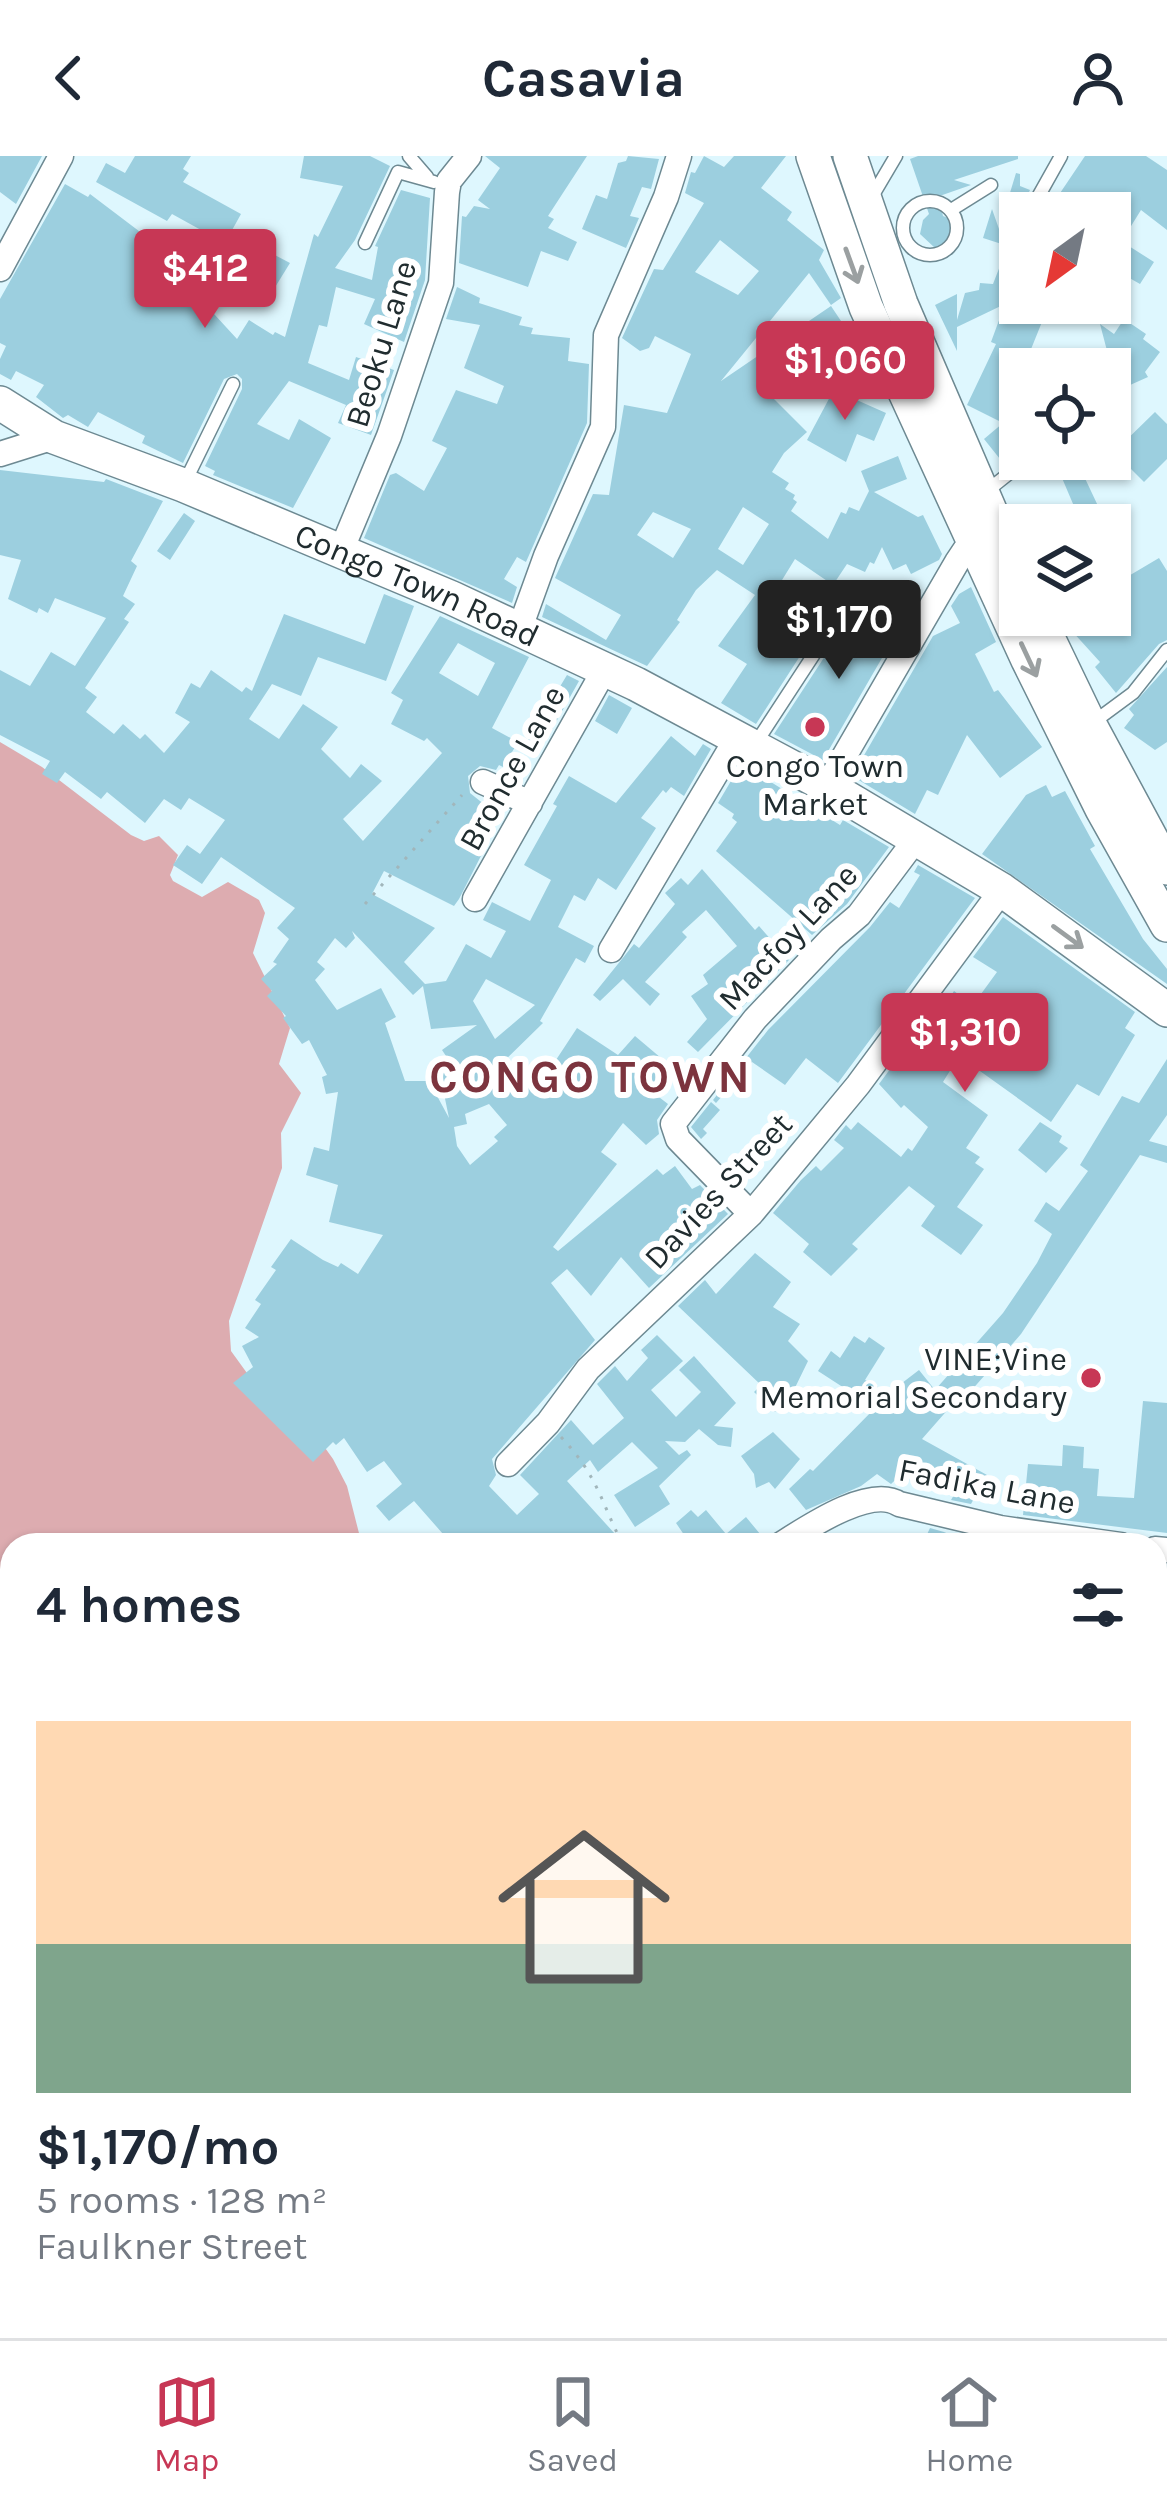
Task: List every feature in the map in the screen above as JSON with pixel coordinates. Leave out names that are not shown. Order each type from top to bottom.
[{"type":"main road","points":[[813,156],[866,307],[986,537],[1091,788],[1167,925]]},
{"type":"main road","points":[[850,156],[866,206],[897,250],[901,304],[982,496],[986,537],[999,553]]},
{"type":"main road","name":"Congo Town Road","points":[[0,404],[54,437],[341,551],[605,669],[826,786],[1002,890],[1167,1010]]},
{"type":"main road","points":[[1047,636],[1090,725],[1165,858]]},
{"type":"street","points":[[0,269],[5,242],[61,156]]},
{"type":"street","name":"Beoku Lane","points":[[341,551],[389,436],[441,283],[441,187],[469,156]]},
{"type":"street","points":[[520,628],[603,427],[606,335],[679,156]]},
{"type":"street","points":[[0,454],[54,437]]},
{"type":"street","points":[[826,786],[957,562],[986,537]]},
{"type":"street","name":"Bronce Lane","points":[[475,899],[605,669]]},
{"type":"street","points":[[611,950],[745,743]]},
{"type":"street","points":[[483,782],[530,803]]},
{"type":"street","name":"Macfoy Lane","points":[[751,1214],[678,1139],[673,1124],[676,1117],[755,1019],[859,915],[916,839]]},
{"type":"street","name":"Davies Street","points":[[508,1464],[548,1423],[588,1370],[751,1214],[858,1085],[1002,890]]},
{"type":"street","name":"Fadika Lane","points":[[802,1533],[862,1500],[889,1497],[899,1504],[1036,1533]]},
{"type":"lane","points":[[409,156],[414,166],[441,187]]},
{"type":"lane","points":[[866,206],[896,156]]},
{"type":"lane","points":[[1041,192],[1061,156]]},
{"type":"lane","points":[[364,243],[398,172],[441,187]]},
{"type":"lane","points":[[951,211],[991,185]]},
{"type":"lane","points":[[934,201],[951,211],[957,226],[948,249],[933,256],[897,250],[909,211],[934,201]]},
{"type":"lane","points":[[183,485],[233,384]]},
{"type":"lane","points":[[982,496],[1001,480]]},
{"type":"lane","points":[[745,743],[839,616]]},
{"type":"lane","points":[[1090,725],[1133,693],[1167,650]]},
{"type":"path","points":[[365,904],[466,790],[483,782]]},
{"type":"path","points":[[548,1423],[598,1481],[616,1533]]},
{"type":"shaded area","points":[[0,742],[42,767],[131,835],[144,841],[159,836],[178,855],[170,875],[173,881],[202,897],[228,882],[259,900],[265,913],[253,953],[290,1028],[279,1064],[301,1093],[281,1133],[282,1168],[229,1321],[231,1351],[252,1380],[303,1417],[333,1459],[347,1486],[359,1533],[0,1533]]},
{"type":"building","points":[[0,156],[42,156],[16,204],[0,192]]},
{"type":"building","points":[[135,156],[191,156],[183,169],[189,173],[183,182],[241,214],[231,232],[290,263],[269,297],[202,260],[211,245],[197,237],[201,230],[172,214],[167,221],[96,182],[106,163],[125,173]]},
{"type":"building","points":[[304,156],[370,156],[390,166],[355,240],[335,268],[372,280],[375,246],[401,190],[430,198],[425,280],[404,342],[364,324],[375,299],[336,287],[327,327],[319,325],[308,363],[349,380],[356,357],[394,370],[371,435],[338,423],[346,405],[289,381],[257,424],[289,440],[299,419],[331,438],[293,508],[213,475],[215,471],[205,466],[242,389],[237,374],[224,379],[183,463],[142,443],[145,436],[98,412],[88,427],[68,415],[63,418],[36,397],[44,385],[16,371],[11,380],[0,374],[6,346],[0,343],[0,299],[65,184],[90,194],[160,247],[152,260],[181,278],[237,339],[249,320],[285,337],[314,234],[318,237],[343,186],[300,178]]},
{"type":"building","points":[[485,156],[587,156],[548,216],[554,219],[548,228],[577,242],[568,261],[541,251],[528,287],[459,263],[462,216],[474,206],[490,209],[478,200],[500,168]]},
{"type":"building","points":[[628,156],[659,159],[651,189],[642,187],[630,216],[639,218],[626,248],[582,229],[596,195],[607,199],[618,163]]},
{"type":"building","points":[[704,156],[724,167],[734,156],[786,156],[761,188],[792,212],[787,220],[824,250],[819,260],[841,298],[831,305],[809,273],[721,381],[831,306],[845,327],[791,363],[779,349],[764,389],[807,432],[772,472],[789,483],[785,489],[795,495],[797,502],[791,511],[828,539],[841,512],[846,514],[849,507],[859,511],[869,491],[861,471],[898,456],[907,479],[874,492],[918,517],[923,515],[942,554],[911,574],[906,564],[893,570],[882,547],[865,572],[847,564],[833,585],[795,559],[766,606],[813,636],[756,724],[721,703],[747,664],[718,646],[755,595],[717,570],[696,590],[680,622],[647,666],[542,617],[546,604],[606,640],[621,615],[555,578],[593,494],[609,495],[624,405],[667,413],[691,354],[655,336],[649,348],[640,351],[622,338],[654,269],[663,270],[704,203],[685,193],[691,172],[695,173]],"holes":[[[720,240],[759,271],[738,295],[695,272]],[[743,507],[769,524],[743,565],[718,549]],[[653,512],[691,529],[673,558],[637,535]]]},
{"type":"building","points":[[1085,156],[1146,156],[1167,170],[1167,230],[1141,210],[1131,226],[1131,192],[1061,192]]},
{"type":"building","points":[[910,159],[1018,159],[954,180],[971,185],[931,199],[956,226],[956,237],[949,245],[935,248],[920,234],[929,214]]},
{"type":"building","points":[[1016,173],[1020,174],[1020,186],[1029,192],[1010,192]]},
{"type":"building","points":[[992,209],[999,229],[999,243],[983,238]]},
{"type":"building","points":[[1131,247],[1154,262],[1140,284],[1131,279]]},
{"type":"building","points":[[999,269],[999,307],[957,327],[957,351],[935,305],[957,294],[957,320],[965,293],[979,290],[980,283],[993,284]]},
{"type":"building","points":[[457,287],[480,298],[479,303],[522,317],[519,325],[533,328],[531,334],[570,338],[568,361],[589,364],[587,423],[526,562],[517,557],[504,579],[517,587],[512,603],[364,538],[390,475],[396,473],[424,491],[447,448],[432,441],[456,390],[497,404],[504,386],[464,368],[480,325],[446,319]]},
{"type":"building","points":[[999,320],[999,324],[1041,324],[1031,348],[999,348],[999,421],[967,405],[996,344],[991,342]]},
{"type":"building","points":[[1100,324],[1114,334],[1121,324],[1131,324],[1146,334],[1143,339],[1160,352],[1145,372],[1148,377],[1131,385],[1131,348],[1106,348]]},
{"type":"building","points":[[839,380],[855,389],[850,397],[886,413],[874,441],[857,434],[846,462],[807,440]]},
{"type":"building","points":[[1155,412],[1167,424],[1167,459],[1144,482],[1131,469],[1131,435]]},
{"type":"building","points":[[999,426],[999,458],[984,439]]},
{"type":"building","points":[[0,470],[106,479],[163,501],[131,561],[137,566],[123,596],[135,604],[124,619],[129,622],[85,688],[97,697],[86,712],[114,734],[123,724],[140,739],[145,734],[164,753],[190,722],[175,713],[191,683],[200,688],[211,670],[242,692],[246,687],[252,691],[284,614],[365,644],[384,594],[414,606],[386,681],[318,657],[301,696],[272,684],[249,719],[279,739],[303,704],[338,727],[321,749],[350,778],[361,764],[382,781],[343,819],[363,841],[442,753],[427,738],[424,741],[391,724],[403,700],[391,693],[440,616],[529,657],[492,728],[518,742],[503,767],[480,766],[468,776],[470,793],[495,813],[473,842],[484,850],[459,899],[454,906],[384,871],[372,894],[435,928],[404,962],[425,984],[446,981],[466,944],[491,958],[506,931],[483,920],[492,902],[530,921],[551,880],[524,865],[569,776],[616,803],[671,736],[695,756],[703,744],[711,749],[684,796],[671,787],[666,793],[663,790],[641,818],[656,828],[616,890],[598,878],[585,901],[574,895],[558,927],[594,946],[585,963],[576,958],[543,1023],[498,1067],[516,1096],[554,1063],[577,1028],[618,1055],[635,1036],[674,1069],[651,1091],[668,1104],[657,1120],[659,1134],[646,1145],[623,1123],[601,1152],[617,1164],[553,1247],[558,1251],[657,1169],[663,1175],[675,1166],[692,1189],[700,1185],[728,1214],[649,1288],[621,1257],[591,1296],[567,1269],[551,1283],[595,1340],[492,1459],[496,1475],[489,1486],[517,1515],[539,1494],[520,1475],[571,1420],[593,1445],[624,1418],[597,1384],[615,1366],[627,1381],[648,1358],[641,1350],[657,1335],[683,1361],[651,1390],[676,1417],[701,1392],[679,1370],[694,1356],[736,1403],[714,1426],[733,1428],[731,1447],[718,1445],[699,1429],[685,1442],[665,1441],[679,1455],[687,1450],[691,1455],[659,1486],[670,1504],[635,1527],[614,1495],[658,1468],[632,1442],[598,1472],[590,1460],[567,1481],[614,1533],[442,1533],[414,1501],[389,1521],[376,1506],[402,1484],[384,1461],[367,1472],[344,1438],[313,1462],[233,1383],[253,1367],[242,1346],[259,1337],[245,1328],[261,1304],[255,1300],[276,1270],[271,1267],[291,1239],[323,1260],[338,1267],[341,1263],[358,1274],[383,1235],[329,1222],[338,1185],[306,1175],[314,1147],[329,1151],[338,1092],[326,1094],[322,1077],[327,1075],[309,1040],[302,1044],[267,996],[272,991],[261,979],[277,964],[273,962],[289,939],[277,928],[295,908],[221,857],[202,884],[173,865],[187,845],[200,854],[225,820],[189,798],[181,810],[164,799],[145,823],[107,792],[101,799],[65,772],[57,783],[42,774],[50,761],[0,735],[0,670],[30,686],[51,652],[75,666],[106,618],[55,598],[48,613],[39,608],[37,613],[8,599],[21,560],[0,555]],"holes":[[[458,643],[495,663],[478,696],[439,673]],[[352,931],[413,995],[423,986],[431,1029],[477,1025],[442,1050],[446,1056],[437,1060],[449,1118],[429,1081],[405,1081],[385,1023],[396,1017],[381,988],[337,1010],[315,980],[325,969],[317,962],[335,938],[346,948],[355,938]],[[486,979],[535,1005],[495,1039],[473,1001]],[[489,1104],[507,1125],[494,1137],[498,1141],[470,1165],[457,1146],[454,1127],[467,1124],[465,1114]]]},
{"type":"building","points":[[1063,480],[1086,480],[1097,504],[1073,504]]},
{"type":"building","points":[[184,513],[195,521],[170,560],[157,551]]},
{"type":"building","points":[[1159,558],[1167,571],[1167,640],[1116,693],[1095,667],[1100,662],[1076,636],[1131,636],[1131,575]]},
{"type":"building","points":[[971,587],[996,642],[975,654],[994,692],[998,690],[1042,747],[1000,778],[967,735],[938,795],[927,790],[915,814],[852,776],[933,636],[960,623],[951,606]]},
{"type":"building","points":[[877,598],[900,606],[897,632],[823,760],[774,734],[848,621],[866,632]]},
{"type":"building","points":[[1167,667],[1167,742],[1155,750],[1124,728],[1134,715],[1129,709]]},
{"type":"building","points":[[567,675],[579,681],[538,754],[524,746]]},
{"type":"building","points":[[609,695],[632,708],[617,734],[595,721]]},
{"type":"building","points":[[745,766],[840,825],[843,820],[889,847],[847,904],[812,935],[716,851],[737,822],[718,803],[738,769]]},
{"type":"building","points":[[1046,785],[1052,797],[1065,791],[1095,846],[1090,849],[1143,939],[1167,969],[1167,984],[982,854],[1026,795]]},
{"type":"building","points":[[918,865],[975,898],[838,1083],[806,1058],[785,1085],[752,1062],[716,1103],[713,1100],[768,1030],[890,902],[899,908],[920,875],[914,872]]},
{"type":"building","points":[[702,869],[755,930],[759,926],[789,960],[698,1052],[687,1042],[707,1019],[691,996],[708,984],[703,975],[737,946],[706,910],[682,932],[687,937],[645,982],[660,994],[650,1006],[623,979],[600,1001],[593,995],[634,944],[639,948],[675,904],[665,893],[681,878],[688,885]]},
{"type":"building","points":[[1003,917],[1135,1012],[1125,1028],[1135,1035],[1099,1096],[1077,1084],[1051,1122],[959,1056],[943,1082],[988,1115],[966,1148],[980,1157],[975,1163],[984,1169],[957,1207],[983,1225],[961,1255],[921,1226],[935,1206],[909,1186],[852,1244],[858,1249],[831,1276],[803,1252],[809,1244],[773,1213],[816,1166],[821,1171],[844,1148],[834,1140],[846,1125],[851,1130],[858,1122],[901,1157],[908,1148],[912,1151],[928,1127],[879,1084],[954,991],[973,1005],[997,972],[973,957]]},
{"type":"building","points":[[1167,1059],[1167,1115],[1149,1141],[1167,1146],[1167,1163],[1140,1155],[1021,1334],[922,1439],[987,1475],[971,1504],[951,1500],[955,1493],[912,1464],[891,1484],[877,1474],[806,1510],[789,1489],[875,1408],[818,1371],[831,1351],[840,1358],[854,1336],[865,1343],[869,1337],[885,1348],[865,1380],[889,1393],[919,1370],[935,1390],[1003,1313],[1037,1263],[1052,1234],[1034,1221],[1046,1202],[1059,1211],[1088,1171],[1080,1165],[1122,1096],[1139,1103]]},
{"type":"building","points":[[711,1102],[720,1110],[703,1129],[707,1133],[701,1139],[691,1127]]},
{"type":"building","points":[[1040,1122],[1062,1136],[1059,1142],[1068,1148],[1046,1173],[1018,1150]]},
{"type":"building","points":[[755,1253],[791,1282],[773,1307],[800,1324],[788,1341],[808,1361],[790,1398],[775,1412],[754,1392],[761,1385],[678,1306],[705,1280],[716,1294]]},
{"type":"building","points":[[1143,1401],[1167,1403],[1167,1533],[1023,1515],[1028,1464],[1062,1466],[1063,1445],[1084,1447],[1083,1468],[1099,1469],[1097,1496],[1134,1498]]},
{"type":"building","points":[[773,1432],[800,1459],[775,1489],[769,1482],[756,1488],[754,1474],[741,1456]]},
{"type":"building","points":[[691,1510],[698,1517],[706,1510],[725,1533],[683,1533],[676,1523]]},
{"type":"building","points":[[746,1517],[759,1533],[727,1533]]},
{"type":"place","name":"Congo Town Market","points":[[815,727]]},
{"type":"place","name":"VINE;Vine Memorial Secondary","points":[[1091,1378]]},
{"type":"district","name":"CONGO TOWN","points":[[591,1077]]}]
